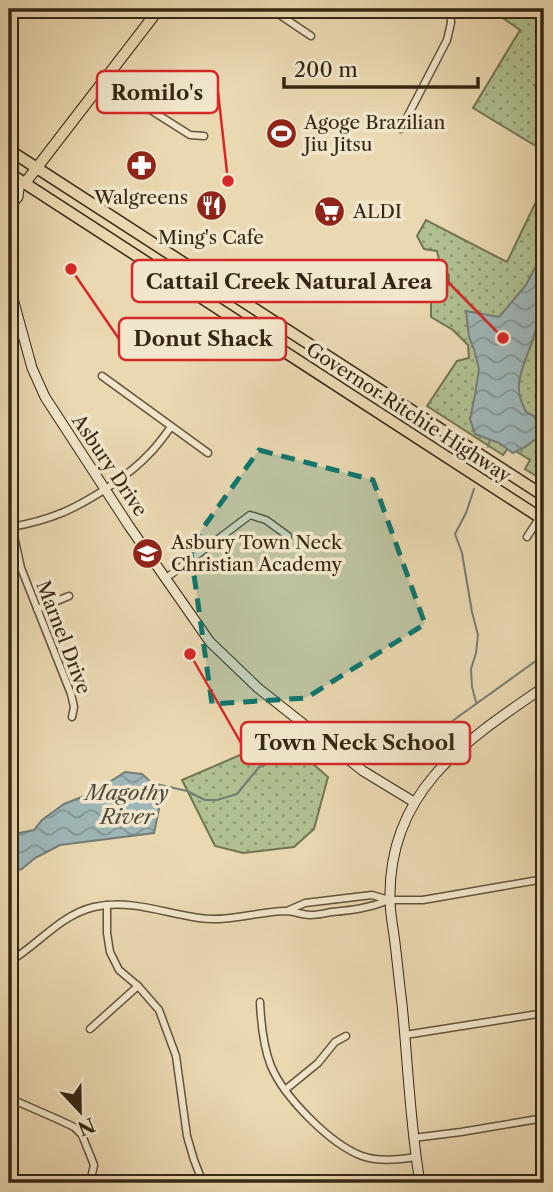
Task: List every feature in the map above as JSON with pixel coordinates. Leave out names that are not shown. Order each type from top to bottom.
[{"type":"highway","name":"Governor Ritchie Highway","points":[[9,150],[544,496]]},
{"type":"highway","name":"Governor Ritchie Highway","points":[[9,173],[22,186],[542,519]]},
{"type":"main road","points":[[22,186],[159,9]]},
{"type":"street","points":[[271,9],[311,36]]},
{"type":"street","points":[[401,129],[447,40],[451,23],[450,9]]},
{"type":"street","points":[[103,80],[190,135],[204,136]]},
{"type":"street","points":[[9,195],[22,186]]},
{"type":"street","points":[[9,207],[18,197],[22,186]]},
{"type":"street","name":"Asbury Drive","points":[[9,284],[10,299],[45,397],[165,579],[210,642],[258,688],[363,771],[414,802]]},
{"type":"street","points":[[102,376],[208,453]]},
{"type":"street","points":[[10,527],[65,512],[106,488],[151,452],[171,427]]},
{"type":"street","name":"Marnel Drive","points":[[9,464],[10,527],[21,568],[71,694],[74,707],[72,717]]},
{"type":"street","points":[[165,579],[250,515],[266,520],[288,536]]},
{"type":"street","points":[[527,537],[542,519]]},
{"type":"street","points":[[37,609],[68,596]]},
{"type":"street","points":[[420,1183],[415,1157],[405,1035],[389,900],[397,843],[414,802],[440,767],[501,716],[544,687]]},
{"type":"street","points":[[288,911],[305,903],[372,895],[389,900],[423,900],[544,879]]},
{"type":"street","points":[[9,962],[67,918],[107,905],[141,905],[201,919],[225,919],[288,911],[310,915],[372,907],[389,900]]},
{"type":"street","points":[[107,905],[110,952],[119,970],[138,986],[159,1010],[176,1056],[187,1136],[203,1183]]},
{"type":"street","points":[[90,1029],[138,986]]},
{"type":"street","points":[[260,1002],[262,1034],[270,1064],[285,1090],[299,1107],[328,1134],[360,1155],[387,1160],[415,1157]]},
{"type":"street","points":[[405,1035],[544,1013]]},
{"type":"street","points":[[285,1090],[318,1063],[335,1042],[345,1036]]},
{"type":"street","points":[[9,1098],[74,1127],[82,1135],[94,1165],[90,1183]]},
{"type":"street","points":[[413,1138],[544,1118]]},
{"type":"highlighted area","points":[[259,450],[373,480],[425,624],[306,698],[212,704],[190,546]]},
{"type":"green space","points":[[490,9],[544,9],[544,151],[473,108],[520,30]]},
{"type":"green space","points":[[544,185],[544,481],[525,469],[530,460],[509,447],[503,455],[427,406],[457,361],[469,358],[468,345],[453,330],[431,317],[431,302],[449,284],[449,275],[440,264],[437,251],[424,249],[417,236],[426,220],[507,262]]},
{"type":"green space","points":[[282,737],[328,777],[314,829],[294,847],[243,853],[215,846],[182,780]]},
{"type":"water","points":[[544,250],[544,323],[537,324],[519,383],[526,412],[534,416],[542,434],[513,453],[499,443],[475,434],[470,419],[479,369],[469,337],[466,311],[499,317],[526,285]]},
{"type":"water","name":"Magothy River","points":[[125,772],[142,774],[152,783],[159,809],[154,833],[60,845],[9,874],[9,835],[34,830],[42,820],[64,804],[92,793]]},
{"type":"waterway","points":[[534,85],[544,90]]},
{"type":"waterway","points":[[488,447],[490,440]]},
{"type":"waterway","points":[[474,489],[455,534],[462,553],[478,635],[471,669],[476,702]]},
{"type":"waterway","points":[[328,735],[348,728],[375,727],[408,741],[424,737],[444,727],[544,655]]},
{"type":"waterway","points":[[152,783],[187,791],[205,800],[217,800],[237,794],[259,767],[317,742]]},
{"type":"place","name":"Agoge Brazilian Jiu Jitsu","points":[[281,133]]},
{"type":"place","name":"Walgreens","points":[[141,166]]},
{"type":"place","name":"Romilo's","points":[[228,181]]},
{"type":"place","name":"Ming's Cafe","points":[[211,206]]},
{"type":"place","name":"ALDI","points":[[330,211]]},
{"type":"place","name":"Donut Shack","points":[[71,269]]},
{"type":"place","name":"Cattail Creek Natural Area","points":[[503,338]]},
{"type":"place","name":"Asbury Town Neck Christian Academy","points":[[148,553]]},
{"type":"place","name":"Town Neck School","points":[[190,654]]}]
